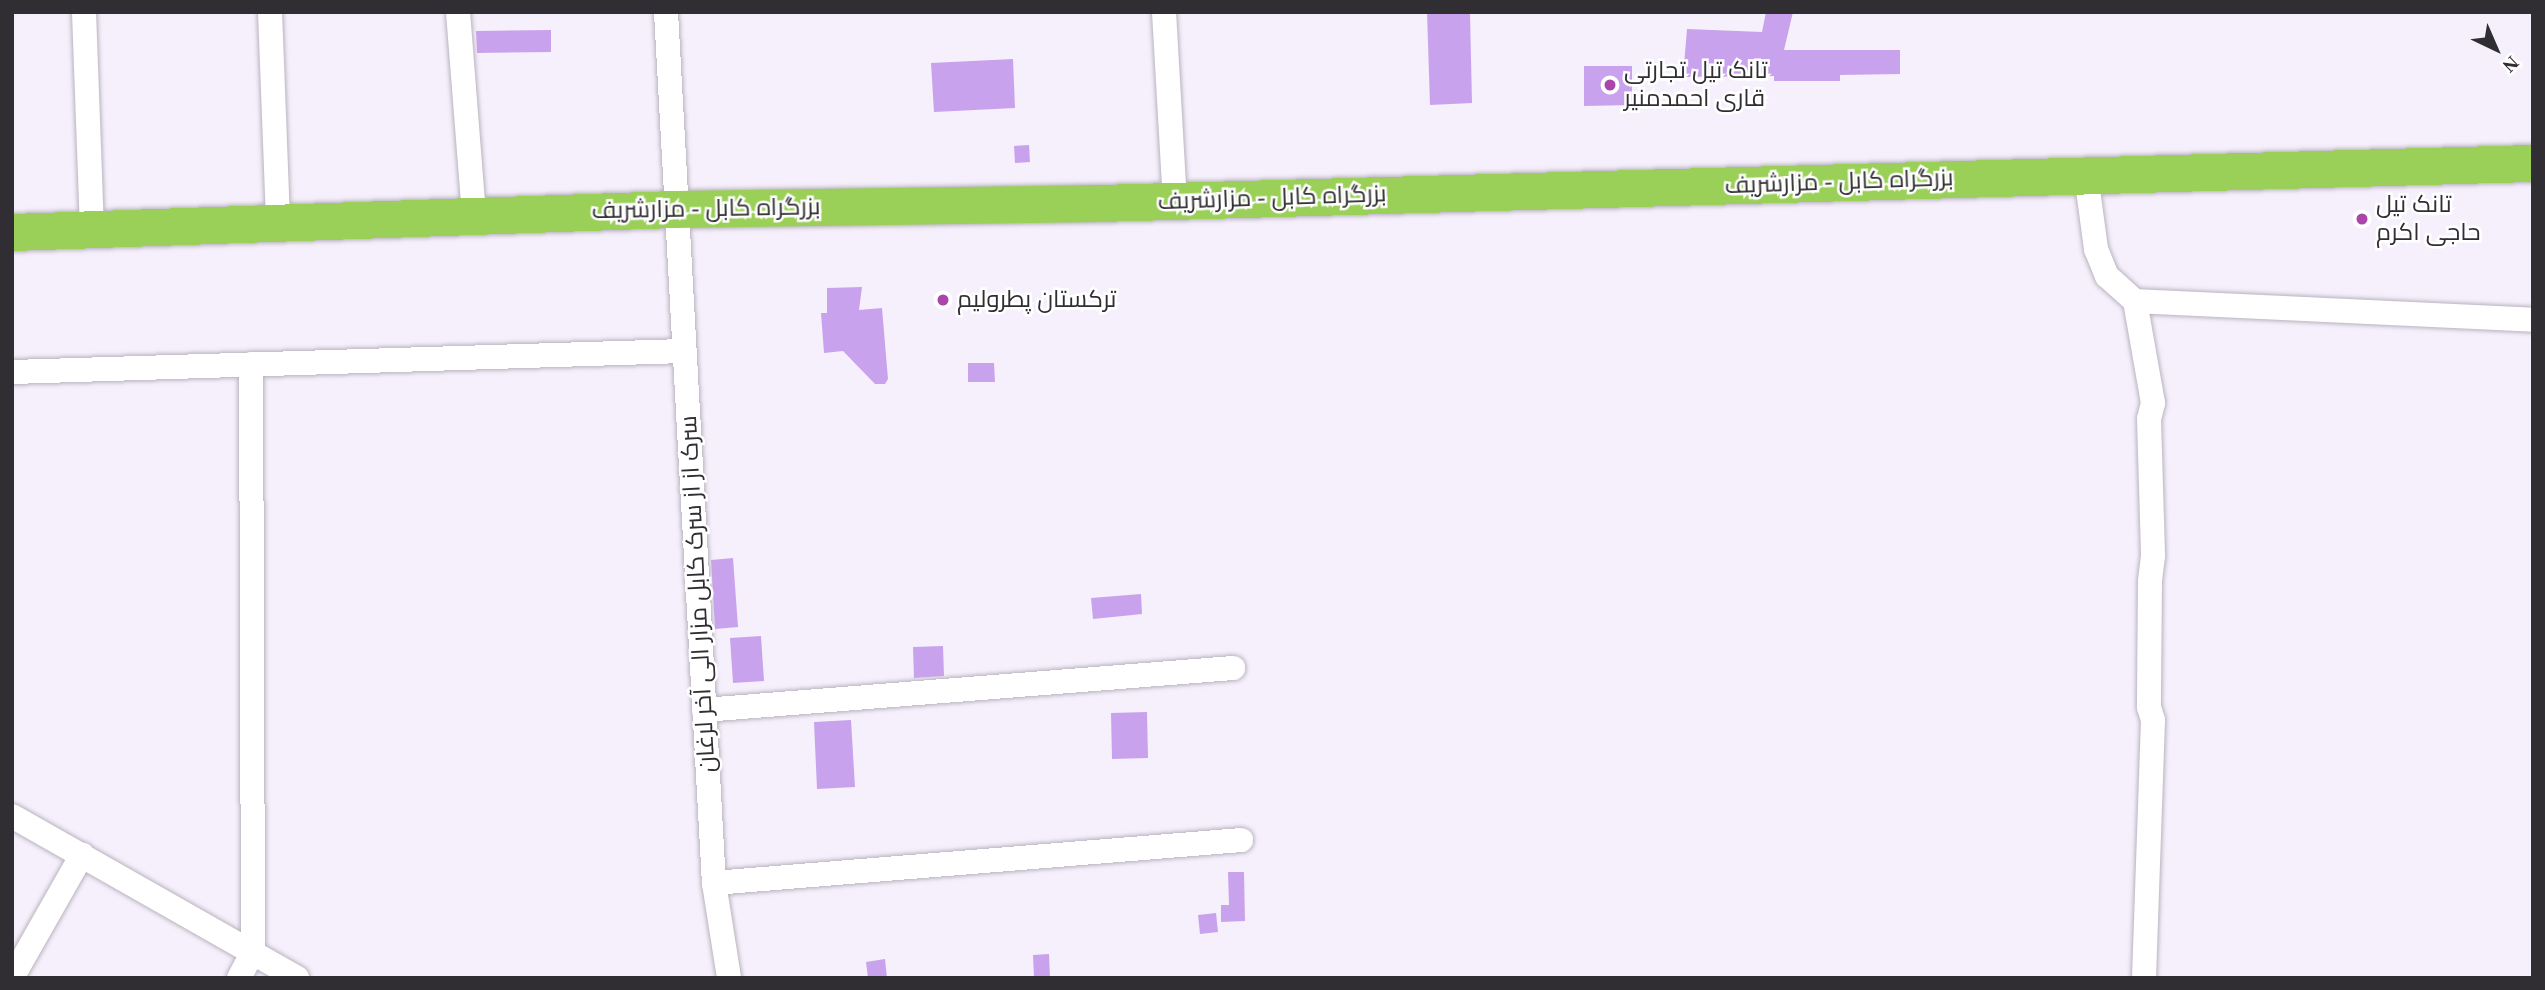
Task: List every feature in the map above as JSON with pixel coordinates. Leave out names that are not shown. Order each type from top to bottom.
[{"type":"highway","name":"بزرگراه کابل - مزارشریف","points":[[12,232],[675,209],[1175,201],[2533,163]]},
{"type":"street","points":[[84,12],[92,229]]},
{"type":"street","points":[[270,12],[278,223]]},
{"type":"street","points":[[458,12],[474,216]]},
{"type":"street","name":"سرک از از سرک کابل مزار الی آخر لرغان","points":[[666,12],[714,883],[729,978]]},
{"type":"street","points":[[1164,12],[1175,201]]},
{"type":"street","points":[[2086,175],[2096,249],[2107,276],[2134,301],[2154,403],[2149,419],[2153,556],[2150,582],[2149,706],[2153,720],[2144,978]]},
{"type":"street","points":[[2134,301],[2533,320]]},
{"type":"street","points":[[12,372],[684,351]]},
{"type":"street","points":[[239,978],[253,952],[251,365]]},
{"type":"street","points":[[704,710],[1233,668]]},
{"type":"street","points":[[12,816],[297,978]]},
{"type":"street","points":[[714,883],[1241,840]]},
{"type":"street","points":[[12,978],[82,855]]},
{"type":"building","points":[[1427,12],[1470,12],[1472,103],[1430,105]]},
{"type":"building","points":[[1766,12],[1793,12],[1784,50],[1900,50],[1900,74],[1840,75],[1840,81],[1774,81],[1774,76],[1683,77],[1687,29],[1762,32]]},
{"type":"building","points":[[551,30],[551,52],[477,53],[476,31]]},
{"type":"building","points":[[1013,59],[1015,108],[934,112],[931,63]]},
{"type":"building","points":[[1584,66],[1632,66],[1632,105],[1584,106]]},
{"type":"building","points":[[1029,145],[1030,162],[1015,163],[1014,146]]},
{"type":"building","points":[[862,287],[859,310],[882,308],[888,379],[885,384],[875,384],[843,351],[824,353],[821,313],[827,313],[827,288]]},
{"type":"building","points":[[968,363],[994,363],[995,382],[968,382]]},
{"type":"building","points":[[733,558],[738,627],[715,629],[711,560]]},
{"type":"building","points":[[1141,594],[1142,614],[1093,619],[1091,598]]},
{"type":"building","points":[[761,636],[764,681],[733,683],[730,638]]},
{"type":"building","points":[[943,646],[944,676],[914,678],[913,647]]},
{"type":"building","points":[[1147,712],[1148,758],[1112,759],[1111,713]]},
{"type":"building","points":[[851,720],[855,787],[817,789],[814,722]]},
{"type":"building","points":[[1228,872],[1244,872],[1245,921],[1221,922],[1221,905],[1229,905]]},
{"type":"building","points":[[1216,913],[1218,932],[1200,934],[1198,915]]},
{"type":"building","points":[[1049,954],[1050,978],[1034,978],[1033,955]]},
{"type":"building","points":[[885,959],[887,978],[868,978],[866,962]]},
{"type":"place","name":"تانک تیل تجارتی قاری احمدمنیر","points":[[1610,85]]},
{"type":"place","name":"تانک تیل حاجی اکرم","points":[[2362,219]]},
{"type":"place","name":"ترکستان پطرولیم","points":[[943,300]]}]
